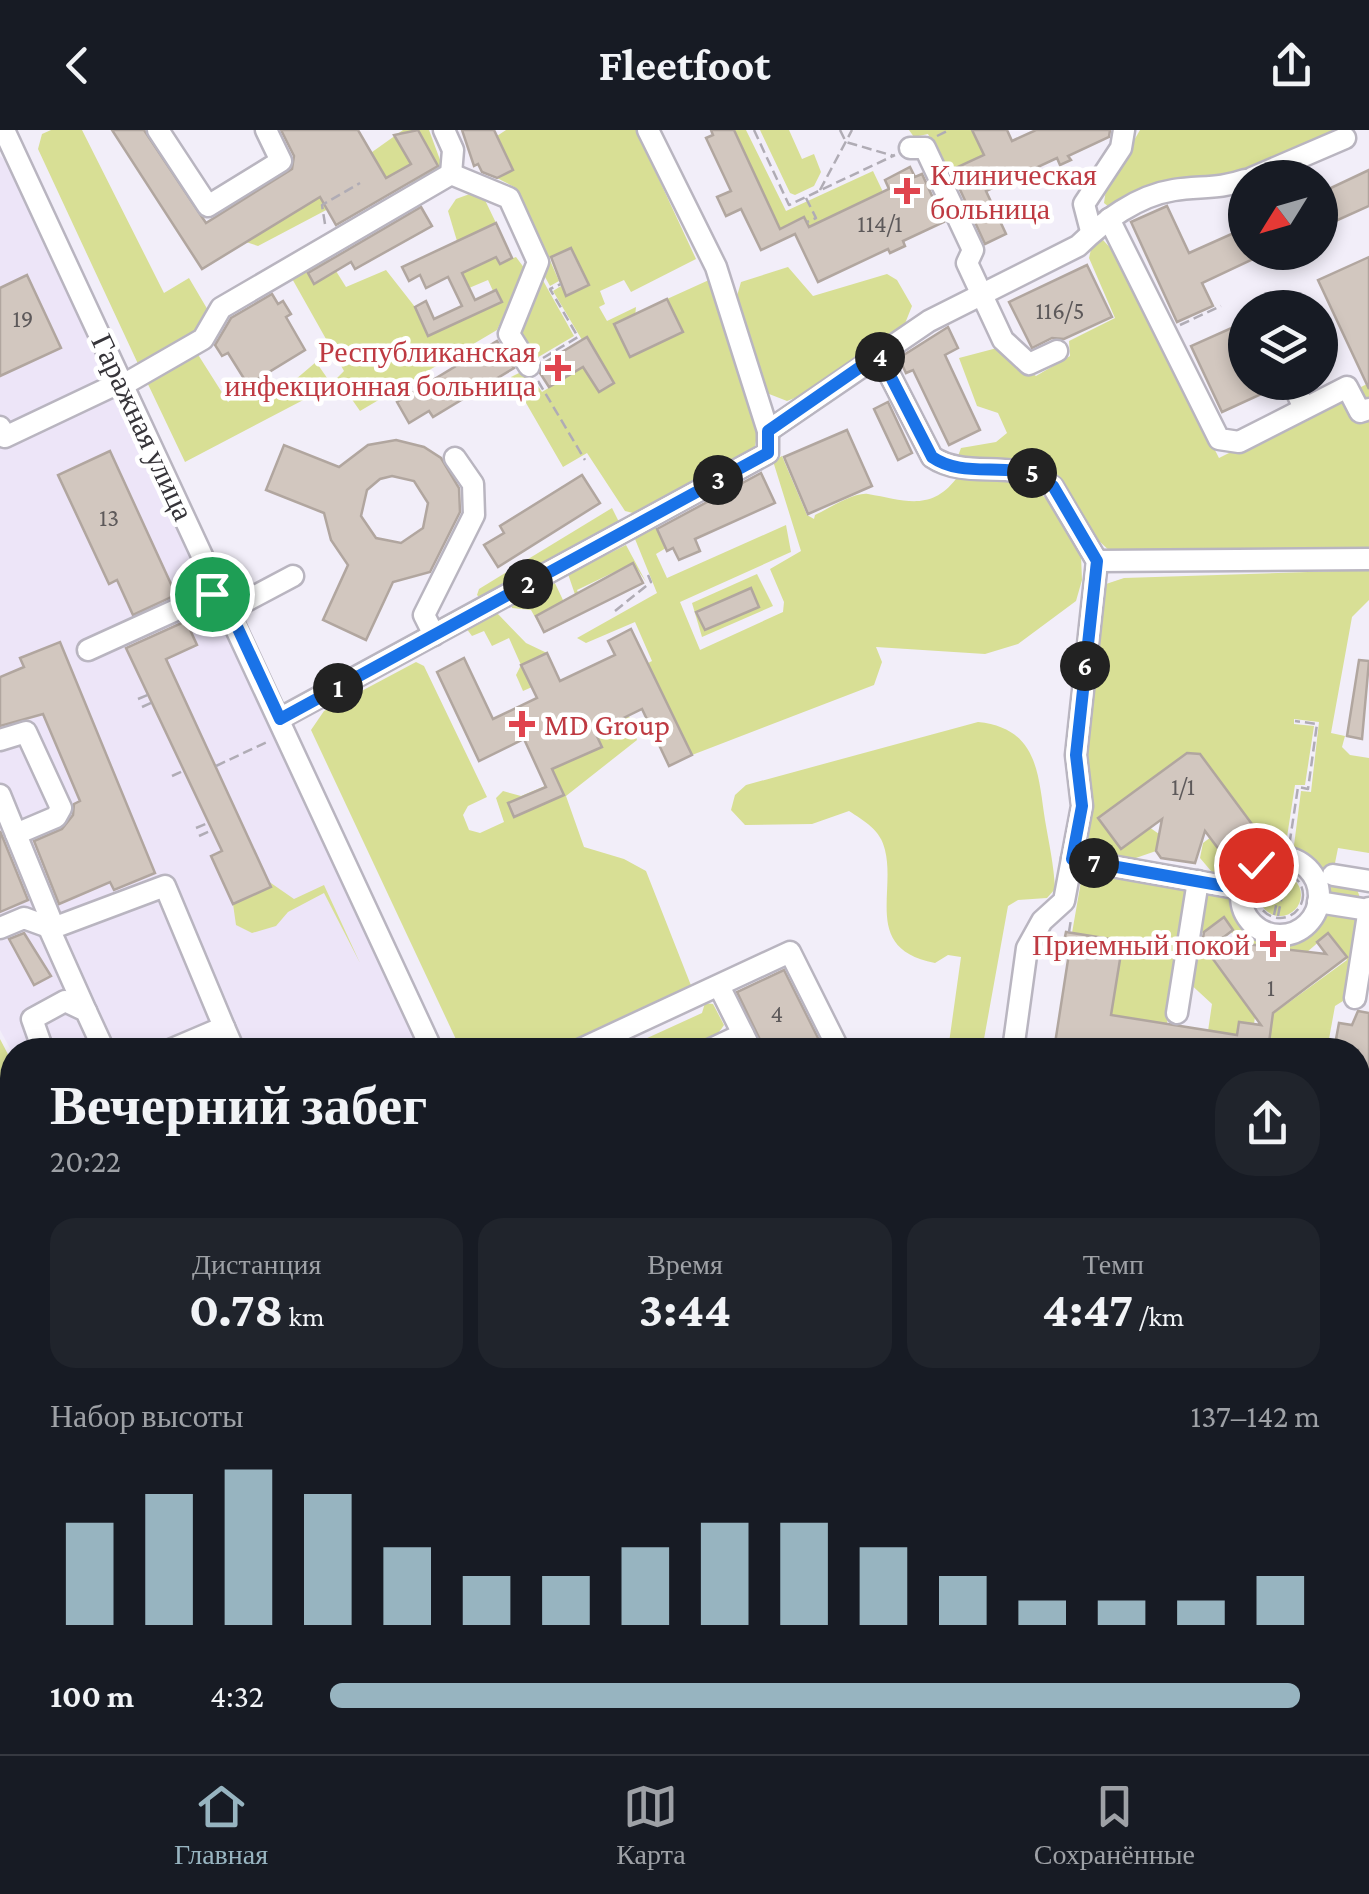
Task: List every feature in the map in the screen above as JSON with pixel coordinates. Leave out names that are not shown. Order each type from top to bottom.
[{"type":"street","points":[[158,130],[208,206],[281,161],[266,130]]},
{"type":"street","points":[[444,130],[452,150],[451,174]]},
{"type":"street","points":[[280,719],[768,453],[768,431],[716,267],[648,130]]},
{"type":"street","points":[[1124,130],[1121,148],[1084,204],[1166,332],[1219,439],[1239,442],[1347,388],[1360,412],[1369,409]]},
{"type":"street","name":"Гаражная улица","points":[[3,131],[220,590],[220,615],[280,719],[424,1038]]},
{"type":"street","points":[[1293,160],[1354,134]]},
{"type":"street","points":[[902,152],[925,148],[973,250],[967,263],[1003,340],[1030,364],[1057,351]]},
{"type":"street","points":[[0,427],[5,437],[122,384],[203,338],[221,308],[451,174]]},
{"type":"street","points":[[451,174],[509,198],[538,262],[509,334],[529,366]]},
{"type":"street","points":[[768,431],[929,320],[1078,246],[1100,225],[1152,196],[1228,186]]},
{"type":"street","points":[[879,354],[932,457],[948,465],[1024,470],[1042,478],[1053,486],[1097,561],[1076,755],[1082,806],[1064,901],[1032,934],[1015,1038]]},
{"type":"street","points":[[1300,400],[1304,408]]},
{"type":"street","points":[[434,635],[424,615],[474,515],[472,484],[456,458]]},
{"type":"street","points":[[1097,561],[1369,558]]},
{"type":"street","points":[[220,615],[293,576]]},
{"type":"street","points":[[88,650],[220,590]]},
{"type":"street","points":[[0,740],[26,732],[61,808],[56,817],[16,834]]},
{"type":"street","points":[[0,795],[98,1038]]},
{"type":"street","points":[[1268,858],[1286,869],[1312,873],[1318,902],[1302,929],[1275,935],[1248,920],[1241,889],[1256,865],[1268,858]]},
{"type":"street","points":[[1072,859],[1241,889]]},
{"type":"street","points":[[1334,876],[1369,881]]},
{"type":"street","points":[[1176,1013],[1198,881]]},
{"type":"street","points":[[0,928],[24,918],[51,926],[165,886],[229,1038]]},
{"type":"street","points":[[1318,902],[1369,909],[1356,998]]},
{"type":"street","points":[[605,1038],[790,952],[833,1038]]},
{"type":"street","points":[[719,986],[745,1038]]},
{"type":"street","points":[[37,1038],[31,1025],[38,1014],[65,1001],[86,1011]]},
{"type":"street","points":[[199,1038],[224,1028]]},
{"type":"path","points":[[754,130],[789,205],[902,152]]},
{"type":"path","points":[[840,130],[846,142]]},
{"type":"path","points":[[820,190],[852,130]]},
{"type":"path","points":[[846,142],[902,152]]},
{"type":"path","points":[[328,244],[322,205],[360,183]]},
{"type":"path","points":[[806,197],[816,218],[807,222]]},
{"type":"path","points":[[560,284],[550,289],[578,338],[529,366],[585,460]]},
{"type":"path","points":[[1166,332],[1220,306]]},
{"type":"path","points":[[615,611],[651,582],[648,574]]},
{"type":"path","points":[[190,630],[220,615]]},
{"type":"path","points":[[138,699],[150,694]]},
{"type":"path","points":[[142,707],[154,702]]},
{"type":"path","points":[[1276,918],[1298,787],[1308,788],[1317,724],[1295,721]]},
{"type":"path","points":[[216,766],[267,742]]},
{"type":"path","points":[[172,776],[184,770]]},
{"type":"path","points":[[196,828],[208,822]]},
{"type":"path","points":[[200,836],[212,830]]},
{"type":"path","points":[[1286,869],[1300,884],[1303,901],[1292,915],[1276,918],[1260,907],[1258,888],[1268,876],[1286,869]]},
{"type":"shaded area","points":[[0,156],[10,165],[417,1038],[4,1038],[0,1030]]},
{"type":"green space","points":[[51,130],[82,130],[164,293],[189,278],[209,312],[195,337],[139,366],[38,149],[42,134]]},
{"type":"green space","points":[[403,130],[429,130],[443,168],[414,187],[404,169],[258,246],[246,242]]},
{"type":"green space","points":[[506,130],[636,130],[696,259],[631,292],[624,280],[600,291],[605,304],[599,307],[607,321],[636,307],[631,357],[682,332],[667,299],[709,280],[758,431],[754,451],[633,513],[625,511],[587,453],[563,467],[511,377],[527,369],[542,392],[599,357],[587,338],[582,340],[553,291],[561,286],[567,296],[589,285],[570,248],[549,258],[559,281],[550,286],[539,266],[548,258],[516,188],[497,178],[513,170],[497,136]]},
{"type":"green space","points":[[734,130],[746,130],[786,211],[873,171],[883,192],[809,227],[804,217],[780,229]]},
{"type":"green space","points":[[760,130],[789,130],[802,159],[814,154],[821,172],[814,186],[795,195],[790,193]]},
{"type":"green space","points":[[909,130],[972,130],[984,155],[946,172],[928,134],[914,137]]},
{"type":"green space","points":[[1140,130],[1332,130],[1279,160],[1228,160],[1228,176],[1109,207],[1104,203],[1106,189]]},
{"type":"green space","points":[[475,192],[484,198],[496,223],[457,241],[448,211],[456,199]]},
{"type":"green space","points":[[1103,240],[1116,254],[1219,458],[1369,383],[1369,552],[1113,554],[1086,529],[1058,482],[962,461],[958,456],[961,448],[996,442],[1007,433],[998,413],[977,406],[959,358],[997,348],[1036,376],[1070,356],[1069,341],[1115,318],[1089,258],[1092,245]]},
{"type":"green space","points":[[490,243],[500,263],[516,257],[525,269],[497,330],[360,411],[337,378],[344,371],[290,275],[326,255],[346,287],[386,270],[415,307],[429,336],[474,315],[469,302],[493,291],[488,280],[469,288],[460,270],[489,260],[483,246]]},
{"type":"green space","points":[[788,267],[813,296],[887,274],[897,280],[912,306],[904,326],[805,394],[787,401],[764,392],[735,303],[741,282]]},
{"type":"green space","points":[[541,277],[574,336],[535,359],[515,333]]},
{"type":"green space","points":[[197,353],[228,402],[261,376],[275,397],[316,362],[332,385],[185,462],[145,378]]},
{"type":"green space","points":[[782,456],[807,515],[814,519],[834,505],[862,494],[916,501],[936,496],[956,479],[1026,480],[1055,507],[1081,556],[1082,580],[1076,601],[1018,644],[985,654],[876,647],[882,662],[874,685],[692,755],[648,663],[652,661],[635,622],[586,643],[577,638],[657,593],[635,539],[654,520],[666,548],[656,554],[667,578],[786,525],[791,552],[680,602],[700,650],[783,612],[784,602],[770,569],[801,551],[773,461]]},
{"type":"green space","points":[[612,508],[620,524],[481,599],[477,595],[479,589]]},
{"type":"green space","points":[[626,545],[646,582],[633,563],[577,590],[586,611],[580,609],[568,574]]},
{"type":"green space","points":[[1369,570],[1369,600],[1352,617],[1331,733],[1345,736],[1342,747],[1350,755],[1369,758],[1369,853],[1338,848],[1334,868],[1357,889],[1360,898],[1325,896],[1314,869],[1293,853],[1301,791],[1311,792],[1319,722],[1294,719],[1294,724],[1314,726],[1305,785],[1295,785],[1285,850],[1265,851],[1236,873],[1229,868],[1217,878],[1200,858],[1203,843],[1211,837],[1235,871],[1265,848],[1200,754],[1149,827],[1159,834],[1156,851],[1130,860],[1087,850],[1091,799],[1085,752],[1103,585],[1124,578]]},
{"type":"green space","points":[[757,574],[773,606],[702,637],[692,603]]},
{"type":"green space","points":[[553,579],[572,619],[544,633],[531,610],[512,608],[510,601]]},
{"type":"green space","points":[[497,613],[526,643],[547,653],[532,687],[523,691],[516,675],[521,665],[509,638],[492,646],[484,631],[472,636],[466,628]]},
{"type":"green space","points":[[416,662],[424,666],[487,797],[468,806],[463,815],[469,830],[480,833],[504,822],[496,798],[503,791],[521,796],[545,786],[543,773],[593,726],[602,728],[629,716],[637,740],[566,796],[584,847],[624,859],[646,871],[692,988],[689,993],[589,1038],[455,1038],[311,730],[324,711]]},
{"type":"green space","points":[[978,722],[1013,733],[1024,744],[1037,770],[1055,889],[1047,898],[1018,900],[1008,906],[984,1038],[950,1038],[961,957],[948,955],[935,963],[913,956],[898,946],[890,933],[885,850],[876,832],[849,811],[812,824],[745,825],[731,810],[735,795],[746,785]]},
{"type":"green space","points":[[1083,870],[1187,888],[1167,1024],[1111,1018],[1123,941],[1072,933]]},
{"type":"green space","points":[[1280,874],[1295,880],[1301,895],[1295,910],[1280,916],[1265,910],[1259,895],[1265,880]]},
{"type":"green space","points":[[268,881],[294,899],[324,885],[360,963],[324,893],[288,912],[276,926],[252,933],[236,925],[233,904],[270,887]]},
{"type":"green space","points":[[1202,892],[1232,896],[1241,922],[1263,940],[1262,946],[1238,943],[1223,918],[1197,937],[1255,1017],[1254,1024],[1239,1022],[1237,1035],[1208,1031],[1212,1004],[1186,980]]},
{"type":"green space","points":[[1328,913],[1359,919],[1351,996],[1335,1006],[1329,1038],[1269,1038],[1271,1027],[1264,1026],[1265,1020],[1347,960],[1328,934],[1307,952],[1283,949],[1284,942],[1310,933]]},
{"type":"green space","points":[[705,1003],[713,1004],[724,1025],[710,1038],[647,1038],[702,1013]]},
{"type":"building","points":[[112,130],[144,130],[206,223],[292,169],[294,156],[281,130],[358,130],[386,178],[411,164],[394,135],[418,130],[438,166],[336,225],[320,197],[202,269]]},
{"type":"building","points":[[462,130],[494,130],[513,170],[497,178],[482,172],[478,164],[474,166]]},
{"type":"building","points":[[711,130],[734,130],[780,229],[804,217],[809,227],[889,189],[885,180],[910,167],[915,177],[922,174],[944,222],[903,241],[905,246],[890,253],[888,249],[818,282],[795,234],[761,250],[741,209],[726,216],[717,197],[731,191],[706,138],[713,135]]},
{"type":"building","points":[[972,130],[1007,130],[1012,141],[1036,130],[1110,130],[1109,137],[1068,156],[1071,160],[1060,165],[1057,158],[986,191],[1006,234],[985,244],[951,170],[984,155]]},
{"type":"building","points":[[1369,170],[1369,206],[1338,220],[1338,185]]},
{"type":"building","points":[[1167,206],[1189,253],[1228,236],[1230,270],[1202,283],[1213,306],[1177,322],[1131,222]]},
{"type":"building","points":[[421,207],[432,226],[355,269],[351,262],[314,284],[308,273]]},
{"type":"building","points":[[496,223],[512,258],[500,264],[496,257],[462,273],[475,300],[496,290],[502,302],[428,336],[415,307],[426,301],[434,319],[462,306],[448,277],[426,288],[420,275],[409,281],[402,267]]},
{"type":"building","points":[[571,248],[589,285],[566,296],[551,257]]},
{"type":"building","points":[[1369,257],[1369,389],[1338,323],[1338,290],[1323,290],[1318,280]]},
{"type":"building","points":[[1087,265],[1112,317],[1064,339],[1052,338],[1032,348],[1009,302]]},
{"type":"building","points":[[27,275],[61,348],[0,376],[0,288]]},
{"type":"building","points":[[272,294],[278,304],[283,301],[291,314],[286,317],[305,350],[248,385],[228,353],[222,356],[215,345],[231,318]]},
{"type":"building","points":[[667,299],[683,332],[630,357],[614,324]]},
{"type":"building","points":[[948,327],[958,348],[945,355],[980,430],[949,445],[913,370],[906,373],[899,358]]},
{"type":"building","points":[[1228,330],[1228,400],[1248,400],[1222,412],[1191,346]]},
{"type":"building","points":[[587,337],[614,383],[599,392],[583,367],[549,387],[540,373],[542,364]]},
{"type":"building","points":[[497,341],[514,368],[433,417],[429,411],[409,423],[397,402]]},
{"type":"building","points":[[888,402],[912,453],[898,460],[874,409]]},
{"type":"building","points":[[847,430],[872,486],[808,514],[784,457]]},
{"type":"building","points":[[396,440],[424,447],[441,458],[459,488],[460,512],[430,572],[393,582],[366,640],[323,620],[348,565],[331,540],[324,513],[266,490],[284,445],[339,467],[368,445]],"holes":[[[392,476],[414,481],[428,503],[423,528],[401,543],[376,538],[361,516],[367,490],[380,479]]]},
{"type":"building","points":[[110,451],[176,595],[133,615],[117,580],[109,584],[58,475]]},
{"type":"building","points":[[761,473],[775,503],[695,539],[700,551],[679,560],[673,548],[667,551],[657,529]]},
{"type":"building","points":[[582,475],[600,503],[498,567],[484,545],[504,533],[500,526]]},
{"type":"building","points":[[633,563],[643,583],[544,632],[536,616]]},
{"type":"building","points":[[751,588],[759,607],[705,630],[696,612]]},
{"type":"building","points":[[186,621],[197,645],[166,659],[271,887],[233,904],[211,856],[222,851],[126,648]]},
{"type":"building","points":[[631,629],[692,755],[669,766],[642,709],[595,732],[602,747],[552,769],[564,795],[514,817],[508,803],[546,787],[524,739],[479,761],[437,672],[464,658],[493,719],[537,698],[521,665],[547,653],[560,681],[615,655],[608,641]]},
{"type":"building","points":[[60,642],[155,873],[114,890],[110,882],[59,904],[34,841],[62,829],[73,815],[74,804],[80,801],[43,714],[0,726],[0,677],[24,667],[20,658]]},
{"type":"building","points":[[1359,660],[1369,661],[1362,739],[1347,736]]},
{"type":"building","points":[[1187,753],[1200,754],[1263,839],[1260,841],[1265,849],[1235,871],[1205,831],[1195,863],[1161,858],[1156,851],[1162,819],[1121,849],[1098,818]]},
{"type":"building","points":[[0,831],[28,900],[0,912]]},
{"type":"building","points":[[1224,917],[1233,930],[1220,940],[1262,946],[1263,937],[1284,940],[1282,949],[1326,954],[1317,942],[1328,933],[1347,957],[1273,1013],[1270,1038],[1056,1038],[1070,947],[1063,946],[1066,932],[1123,941],[1111,1015],[1237,1035],[1239,1022],[1261,1025],[1202,944],[1204,932]]},
{"type":"building","points":[[24,933],[51,976],[34,985],[9,939]]},
{"type":"building","points":[[784,970],[818,1038],[759,1038],[737,992]]},
{"type":"building","points":[[1358,1011],[1369,1013],[1369,1038],[1336,1038],[1339,1023],[1352,1025]]},
{"type":"place","name":"Клиническая больница","points":[[907,191]]},
{"type":"place","name":"Республиканская инфекционная больница","points":[[558,368]]},
{"type":"place","name":"MD Group","points":[[522,724]]},
{"type":"place","name":"Приемный покой","points":[[1273,944]]},
{"type":"route","points":[[212,594],[220,590],[280,719],[768,453],[768,431],[879,354],[924,450],[948,465],[1024,470],[1042,478],[1053,486],[1097,561],[1076,755],[1082,806],[1072,859],[1241,889],[1256,865]]}]
